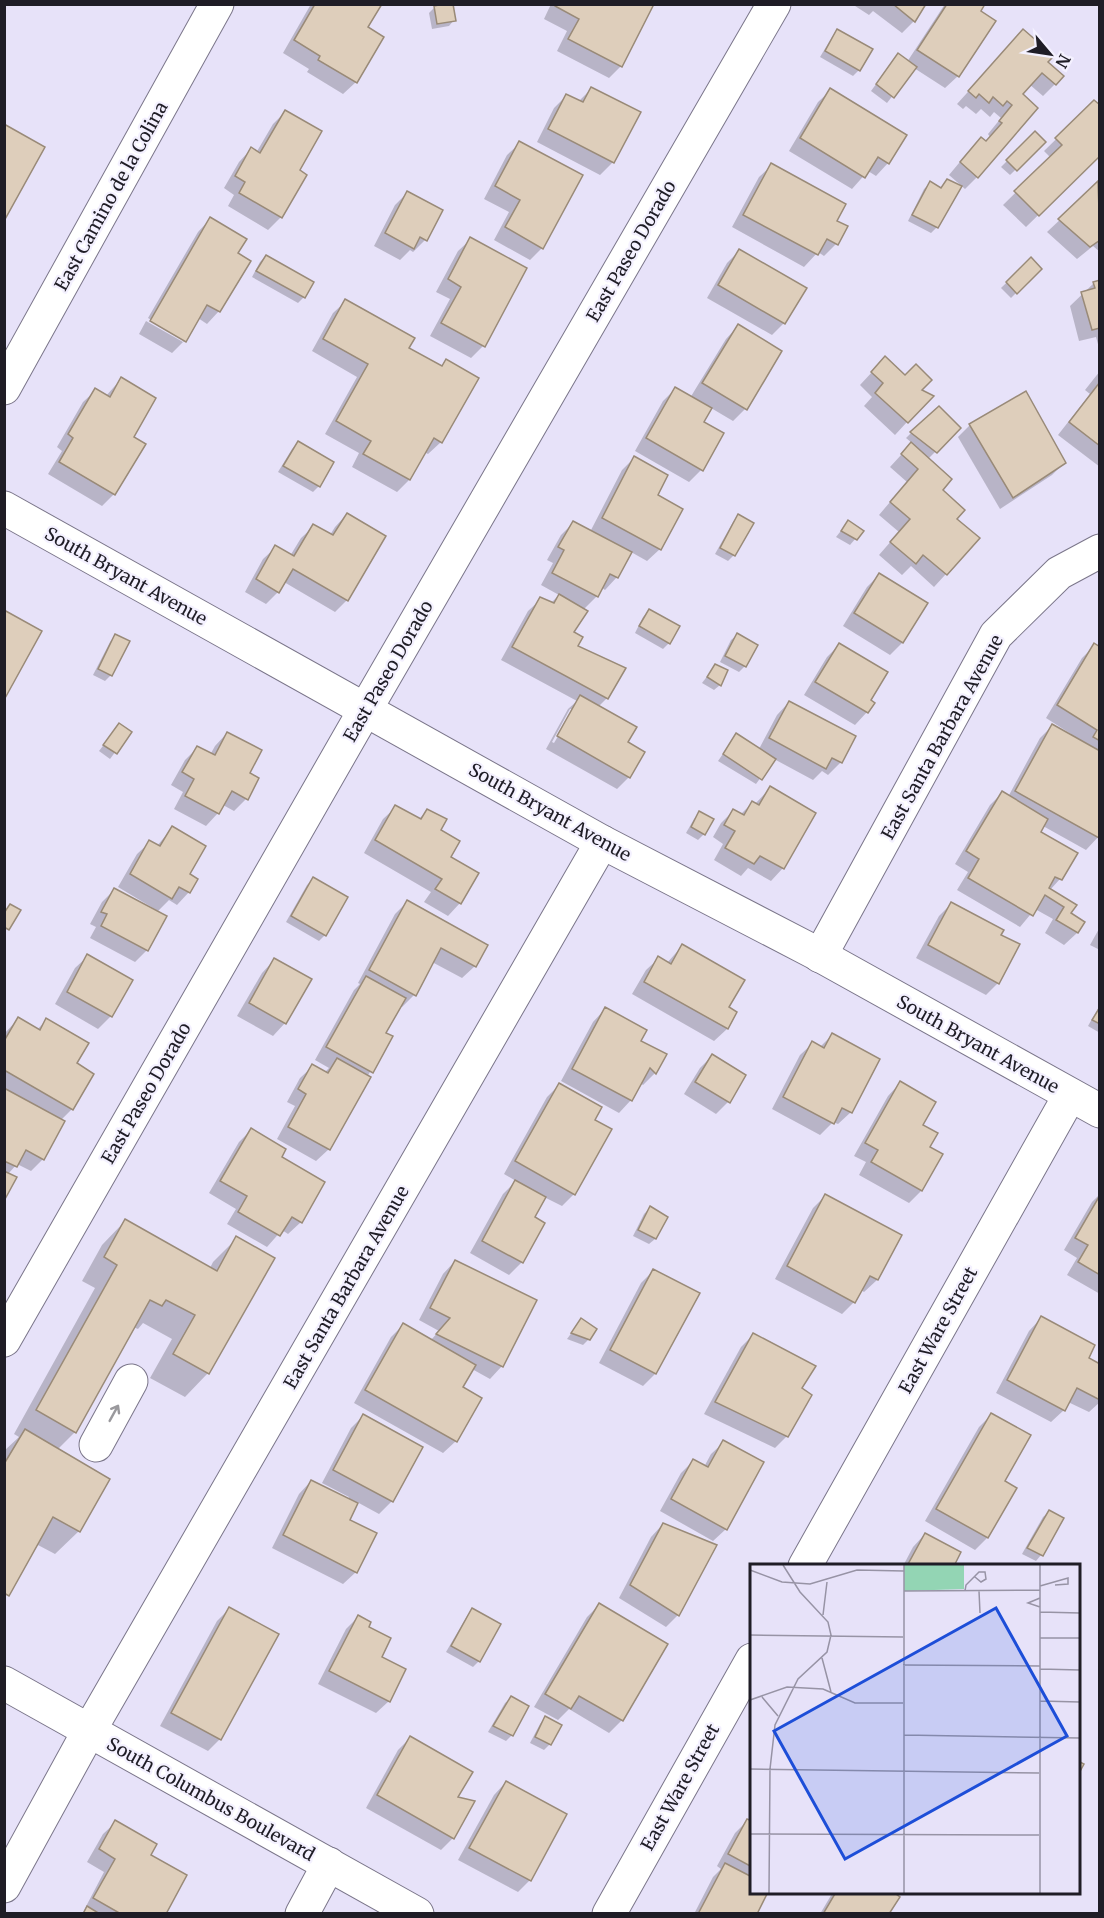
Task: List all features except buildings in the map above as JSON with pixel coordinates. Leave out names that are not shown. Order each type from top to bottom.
[{"type":"street","name":"East Camino de la Colina","points":[[4,388],[216,4]]},
{"type":"street","name":"East Paseo Dorado","points":[[4,1340],[365,710],[774,4]]},
{"type":"street","name":"South Bryant Avenue","points":[[4,508],[602,842],[820,956],[1100,1111]]},
{"type":"street","name":"East Santa Barbara Avenue","points":[[820,956],[996,635],[1059,573],[1100,551]]},
{"type":"street","name":"East Santa Barbara Avenue","points":[[4,1886],[89,1731],[602,842]]},
{"type":"street","name":"East Ware Street","points":[[806,1564],[1070,1095]]},
{"type":"street","points":[[96,1445],[131,1381]]},
{"type":"street","name":"East Ware Street","points":[[609,1914],[750,1664]]},
{"type":"street","name":"South Columbus Boulevard","points":[[4,1683],[417,1914]]},
{"type":"street","points":[[302,1914],[329,1864]]}]
